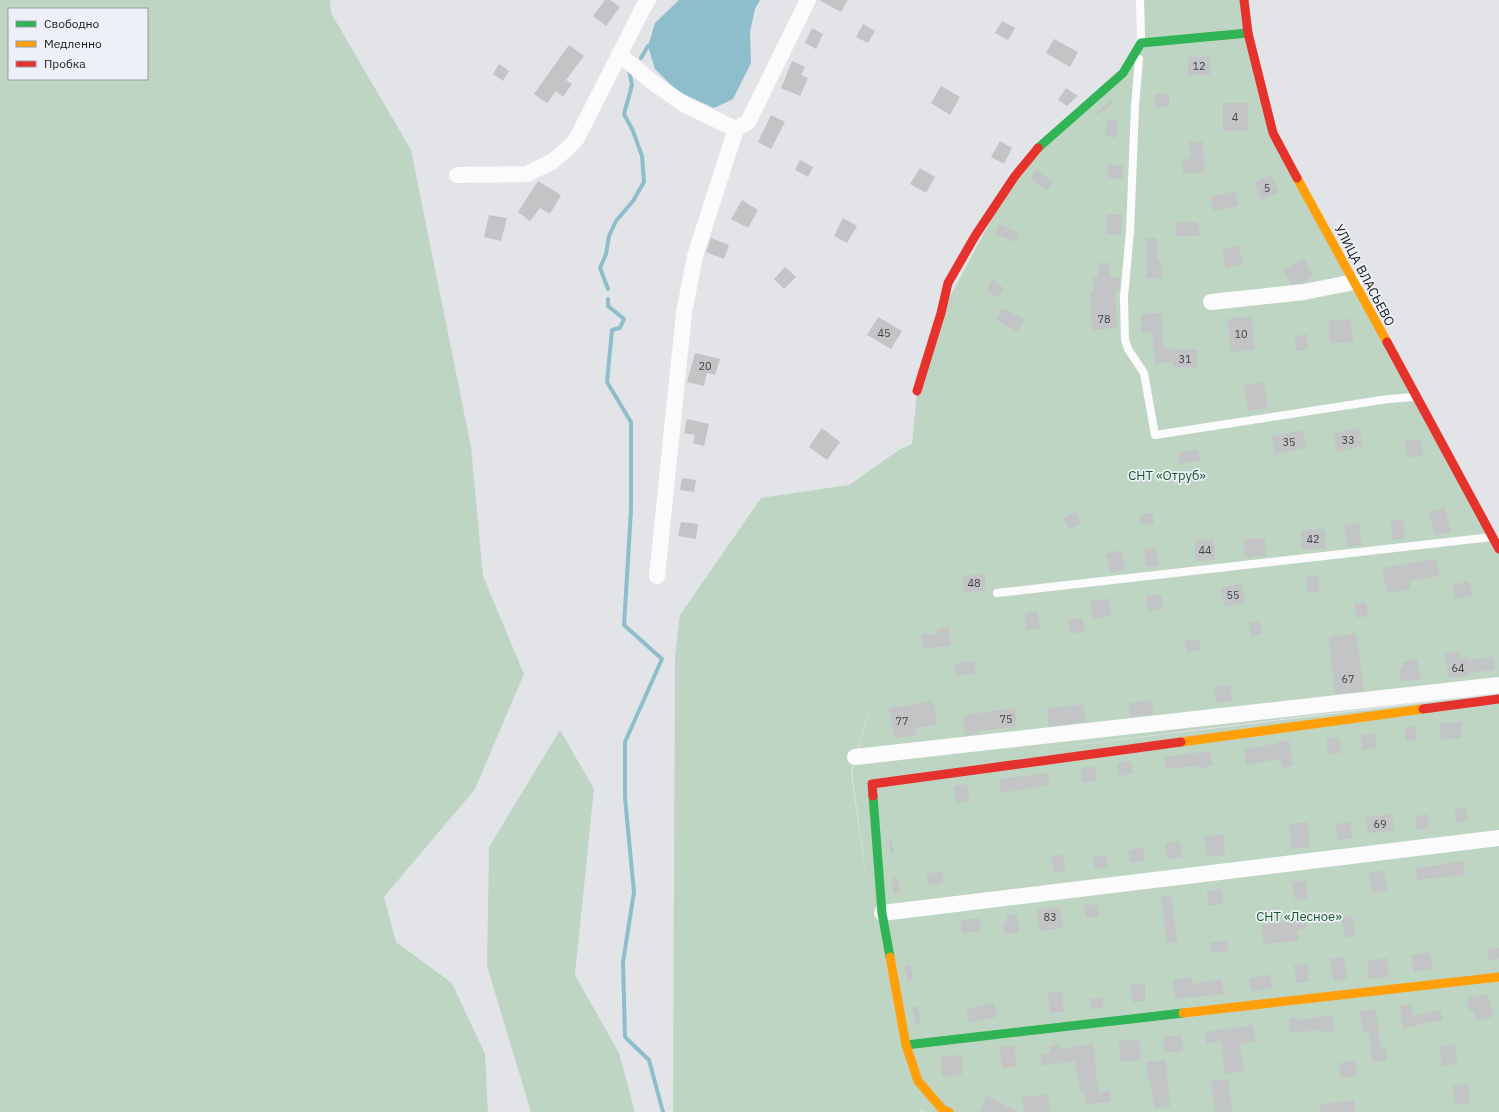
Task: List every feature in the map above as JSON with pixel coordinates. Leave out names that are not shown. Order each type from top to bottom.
[{"type":"street","points":[[457,175],[527,174],[553,161],[569,147],[576,138],[648,0]]},
{"type":"street","points":[[657,576],[684,313],[695,256],[736,129],[748,122],[808,0]]},
{"type":"street","name":"УЛИЦА ВЛАСЬЕВО","points":[[1244,0],[1248,34],[1273,133],[1499,549]]},
{"type":"street","points":[[917,391],[941,313],[948,283],[975,236],[1015,176],[1039,147],[1123,73],[1141,43],[1248,34]]},
{"type":"street","points":[[619,54],[650,81],[685,105],[736,129]]},
{"type":"street","points":[[1211,302],[1304,292],[1354,282]]},
{"type":"street","points":[[855,756],[1499,685]]},
{"type":"street","points":[[949,1112],[943,1110],[918,1081],[906,1045],[882,913],[872,784],[1499,699]]},
{"type":"street","points":[[882,913],[1499,838]]},
{"type":"street","points":[[906,1045],[1499,977]]},
{"type":"lane","points":[[1140,0],[1141,43],[1134,107],[1130,232],[1124,297],[1125,340],[1128,349],[1144,373],[1155,435],[1381,400],[1417,397]]},
{"type":"lane","points":[[997,593],[1492,537]]},
{"type":"green space","points":[[0,0],[330,0],[331,13],[411,150],[471,447],[483,576],[524,674],[475,789],[384,897],[396,942],[452,983],[485,1054],[488,1112],[0,1112]]},
{"type":"green space","points":[[1144,0],[1243,0],[1273,133],[1499,549],[1499,692],[985,756],[1499,694],[1499,1112],[925,1112],[916,1108],[923,1112],[673,1112],[675,656],[680,615],[761,498],[849,485],[899,450],[912,444],[917,391],[941,313],[1015,176],[1145,45]],"holes":[[[875,687],[852,773],[869,897],[851,773]]]},
{"type":"green space","points":[[560,730],[594,789],[575,975],[619,1053],[635,1112],[531,1112],[487,966],[489,847]]},
{"type":"water","points":[[679,0],[760,0],[755,9],[750,32],[751,63],[733,99],[714,108],[677,91],[655,69],[648,46],[655,23]]},
{"type":"building","points":[[605,0],[610,0],[620,7],[606,26],[593,16]]},
{"type":"building","points":[[819,0],[848,0],[841,12]]},
{"type":"building","points":[[1002,21],[1015,28],[1008,40],[995,33]]},
{"type":"building","points":[[863,24],[875,31],[868,43],[856,37]]},
{"type":"building","points":[[812,28],[823,34],[816,49],[805,43]]},
{"type":"building","points":[[1054,39],[1078,52],[1070,67],[1046,53]]},
{"type":"building","points":[[569,45],[584,56],[566,80],[572,84],[563,97],[556,91],[547,103],[534,94]]},
{"type":"building","points":[[1188,57],[1210,57],[1210,75],[1188,75]]},
{"type":"building","points":[[792,61],[805,67],[801,75],[808,78],[800,96],[781,88]]},
{"type":"building","points":[[499,64],[509,71],[503,81],[493,74]]},
{"type":"building","points":[[941,86],[960,97],[950,115],[931,103]]},
{"type":"building","points":[[1066,88],[1078,96],[1067,106],[1058,100]]},
{"type":"building","points":[[1155,94],[1169,94],[1169,107],[1155,107]]},
{"type":"building","points":[[1111,100],[1113,103],[1098,115],[1096,113]]},
{"type":"building","points":[[1223,103],[1248,103],[1248,131],[1223,131]]},
{"type":"building","points":[[771,115],[785,122],[771,149],[758,142]]},
{"type":"building","points":[[1108,119],[1118,120],[1116,138],[1105,136]]},
{"type":"building","points":[[1000,141],[1012,148],[1004,164],[991,157]]},
{"type":"building","points":[[1189,142],[1203,142],[1204,173],[1183,173],[1182,159],[1190,159]]},
{"type":"building","points":[[800,160],[813,167],[808,177],[795,170]]},
{"type":"building","points":[[1109,164],[1124,166],[1122,180],[1107,177]]},
{"type":"building","points":[[920,168],[935,177],[926,193],[910,184]]},
{"type":"building","points":[[1036,170],[1053,181],[1047,191],[1030,179]]},
{"type":"building","points":[[1271,175],[1279,192],[1262,200],[1254,183]]},
{"type":"building","points":[[538,181],[561,195],[550,214],[540,208],[530,221],[518,212]]},
{"type":"building","points":[[1235,191],[1238,206],[1213,211],[1210,197]]},
{"type":"building","points":[[742,200],[758,210],[748,228],[731,219]]},
{"type":"building","points":[[1107,214],[1122,215],[1121,235],[1106,234]]},
{"type":"building","points":[[489,215],[507,218],[501,241],[484,237]]},
{"type":"building","points":[[843,218],[857,226],[847,243],[834,236]]},
{"type":"building","points":[[1176,222],[1197,222],[1199,236],[1176,236]]},
{"type":"building","points":[[999,224],[1019,233],[1015,242],[995,234]]},
{"type":"building","points":[[711,238],[729,245],[724,259],[706,252]]},
{"type":"building","points":[[1146,238],[1157,238],[1158,261],[1161,261],[1162,278],[1147,278]]},
{"type":"building","points":[[1239,245],[1243,264],[1226,268],[1222,249]]},
{"type":"building","points":[[1304,259],[1313,275],[1301,283],[1291,284],[1283,271]]},
{"type":"building","points":[[1098,263],[1110,263],[1110,277],[1120,278],[1119,291],[1115,291],[1117,328],[1092,330],[1090,291],[1093,291],[1093,277],[1098,277]]},
{"type":"building","points":[[785,267],[796,277],[784,289],[774,279]]},
{"type":"building","points":[[992,280],[1004,288],[998,298],[986,290]]},
{"type":"building","points":[[1002,308],[1025,319],[1017,332],[996,320]]},
{"type":"building","points":[[1162,313],[1163,348],[1197,350],[1197,368],[1173,367],[1173,362],[1155,364],[1152,332],[1141,333],[1141,314]]},
{"type":"building","points":[[1251,316],[1255,349],[1231,352],[1227,319]]},
{"type":"building","points":[[878,317],[902,331],[891,349],[867,335]]},
{"type":"building","points":[[1351,319],[1353,342],[1330,343],[1329,320]]},
{"type":"building","points":[[1307,334],[1308,350],[1296,351],[1295,336]]},
{"type":"building","points":[[695,353],[720,359],[715,375],[707,373],[704,386],[687,382]]},
{"type":"building","points":[[1264,382],[1268,408],[1248,411],[1244,385]]},
{"type":"building","points":[[687,419],[709,424],[704,446],[693,443],[695,435],[684,433]]},
{"type":"building","points":[[822,428],[840,442],[827,460],[809,447]]},
{"type":"building","points":[[1359,428],[1363,446],[1337,452],[1333,434]]},
{"type":"building","points":[[1303,430],[1306,448],[1275,454],[1272,436]]},
{"type":"building","points":[[1420,439],[1423,455],[1408,458],[1404,442]]},
{"type":"building","points":[[1198,449],[1200,461],[1180,464],[1178,453]]},
{"type":"building","points":[[682,478],[696,480],[694,492],[680,490]]},
{"type":"building","points":[[1445,508],[1451,532],[1435,536],[1429,512]]},
{"type":"building","points":[[1076,512],[1082,523],[1069,529],[1063,518]]},
{"type":"building","points":[[1153,513],[1154,524],[1141,525],[1140,514]]},
{"type":"building","points":[[1403,519],[1405,538],[1393,540],[1390,521]]},
{"type":"building","points":[[681,522],[698,524],[696,539],[678,536]]},
{"type":"building","points":[[1359,523],[1362,545],[1347,547],[1344,525]]},
{"type":"building","points":[[1325,529],[1326,549],[1301,549],[1301,530]]},
{"type":"building","points":[[1265,538],[1266,556],[1245,557],[1244,539]]},
{"type":"building","points":[[1214,539],[1215,560],[1196,561],[1195,540]]},
{"type":"building","points":[[1156,548],[1159,565],[1146,567],[1144,549]]},
{"type":"building","points":[[1121,550],[1125,569],[1111,573],[1106,554]]},
{"type":"building","points":[[1436,559],[1439,576],[1409,581],[1411,589],[1387,593],[1382,568]]},
{"type":"building","points":[[985,574],[985,591],[964,592],[962,576]]},
{"type":"building","points":[[1318,575],[1319,592],[1308,593],[1306,576]]},
{"type":"building","points":[[1469,581],[1472,596],[1455,599],[1452,585]]},
{"type":"building","points":[[1241,583],[1245,602],[1224,607],[1221,588]]},
{"type":"building","points":[[1161,594],[1164,609],[1148,611],[1146,596]]},
{"type":"building","points":[[1109,598],[1111,616],[1093,619],[1090,601]]},
{"type":"building","points":[[1366,603],[1368,616],[1357,618],[1354,604]]},
{"type":"building","points":[[1038,611],[1040,629],[1027,630],[1025,613]]},
{"type":"building","points":[[1083,618],[1084,632],[1070,634],[1068,619]]},
{"type":"building","points":[[1259,621],[1262,634],[1251,636],[1249,623]]},
{"type":"building","points":[[949,628],[951,645],[923,649],[921,635],[938,634],[937,629]]},
{"type":"building","points":[[1356,633],[1364,691],[1335,694],[1329,637]]},
{"type":"building","points":[[1185,640],[1200,640],[1201,650],[1186,651]]},
{"type":"building","points":[[1459,651],[1460,658],[1468,657],[1468,660],[1493,657],[1495,669],[1469,673],[1469,676],[1448,678],[1445,654]]},
{"type":"building","points":[[1417,659],[1421,679],[1401,682],[1399,668],[1403,668],[1402,662]]},
{"type":"building","points":[[974,661],[976,673],[956,676],[954,664]]},
{"type":"building","points":[[1230,685],[1232,701],[1216,703],[1214,687]]},
{"type":"building","points":[[1152,700],[1154,714],[1130,717],[1129,703]]},
{"type":"building","points":[[933,701],[937,725],[915,728],[916,735],[894,738],[889,708]]},
{"type":"building","points":[[1083,704],[1086,722],[1049,726],[1047,709]]},
{"type":"building","points":[[1015,708],[1017,727],[978,731],[978,734],[965,735],[963,715]]},
{"type":"building","points":[[1461,722],[1462,738],[1441,740],[1440,723]]},
{"type":"building","points":[[1415,726],[1417,740],[1406,741],[1404,727]]},
{"type":"building","points":[[1375,734],[1376,748],[1362,750],[1361,735]]},
{"type":"building","points":[[1339,737],[1341,753],[1328,754],[1326,739]]},
{"type":"building","points":[[1289,740],[1293,766],[1282,768],[1280,759],[1246,765],[1244,749]]},
{"type":"building","points":[[1210,751],[1213,765],[1198,769],[1198,766],[1165,769],[1164,757]]},
{"type":"building","points":[[1131,761],[1133,774],[1119,776],[1117,763]]},
{"type":"building","points":[[1095,766],[1097,781],[1082,782],[1081,768]]},
{"type":"building","points":[[1048,773],[1050,785],[1001,793],[999,779]]},
{"type":"building","points":[[967,784],[970,801],[956,803],[954,786]]},
{"type":"building","points":[[1465,807],[1468,821],[1457,823],[1454,809]]},
{"type":"building","points":[[1392,814],[1394,831],[1367,833],[1366,817]]},
{"type":"building","points":[[1427,814],[1429,828],[1417,830],[1415,816]]},
{"type":"building","points":[[1307,822],[1310,847],[1291,849],[1289,824]]},
{"type":"building","points":[[1351,822],[1352,838],[1338,840],[1335,824]]},
{"type":"building","points":[[1223,834],[1225,855],[1207,857],[1204,837]]},
{"type":"building","points":[[889,839],[891,839],[894,853],[890,854]]},
{"type":"building","points":[[1180,841],[1182,857],[1167,859],[1165,843]]},
{"type":"building","points":[[1143,847],[1145,861],[1130,863],[1128,850]]},
{"type":"building","points":[[1063,854],[1066,871],[1054,873],[1051,856]]},
{"type":"building","points":[[1106,855],[1108,867],[1095,869],[1093,857]]},
{"type":"building","points":[[1463,861],[1465,875],[1417,880],[1416,868]]},
{"type":"building","points":[[1384,870],[1388,890],[1372,893],[1369,873]]},
{"type":"building","points":[[942,872],[943,884],[928,885],[927,873]]},
{"type":"building","points":[[892,878],[898,878],[900,893],[893,894]]},
{"type":"building","points":[[1306,880],[1308,898],[1295,900],[1292,882]]},
{"type":"building","points":[[1221,889],[1223,904],[1208,906],[1207,891]]},
{"type":"building","points":[[1171,896],[1178,942],[1167,944],[1161,897]]},
{"type":"building","points":[[1097,904],[1099,917],[1086,918],[1084,906]]},
{"type":"building","points":[[1060,907],[1063,928],[1039,931],[1037,909]]},
{"type":"building","points":[[1017,914],[1019,933],[1004,934],[1003,923],[1007,923],[1007,915]]},
{"type":"building","points":[[1352,916],[1356,936],[1345,938],[1341,917]]},
{"type":"building","points":[[979,918],[981,931],[962,933],[960,920]]},
{"type":"building","points":[[1305,918],[1307,928],[1297,930],[1299,941],[1264,944],[1261,925]]},
{"type":"building","points":[[1227,941],[1228,952],[1211,953],[1210,942]]},
{"type":"building","points":[[1499,948],[1499,959],[1489,961],[1487,949]]},
{"type":"building","points":[[1430,952],[1433,969],[1414,972],[1411,955]]},
{"type":"building","points":[[1344,957],[1347,979],[1334,982],[1330,959]]},
{"type":"building","points":[[1387,958],[1389,977],[1369,979],[1367,961]]},
{"type":"building","points":[[1307,964],[1309,982],[1296,983],[1294,965]]},
{"type":"building","points":[[910,965],[913,979],[907,981],[904,966]]},
{"type":"building","points":[[1269,974],[1273,987],[1252,992],[1249,979]]},
{"type":"building","points":[[1192,977],[1193,984],[1222,979],[1224,994],[1175,999],[1173,980]]},
{"type":"building","points":[[1145,984],[1145,1001],[1132,1002],[1131,985]]},
{"type":"building","points":[[1062,991],[1064,1012],[1050,1013],[1048,993]]},
{"type":"building","points":[[1488,994],[1493,1017],[1476,1021],[1474,1010],[1469,1011],[1467,998]]},
{"type":"building","points":[[1102,997],[1104,1008],[1091,1010],[1090,999]]},
{"type":"building","points":[[994,1003],[997,1017],[969,1023],[966,1009]]},
{"type":"building","points":[[1411,1004],[1413,1016],[1440,1010],[1443,1020],[1403,1028],[1400,1006]]},
{"type":"building","points":[[918,1006],[921,1025],[915,1025],[912,1007]]},
{"type":"building","points":[[1376,1009],[1381,1049],[1386,1049],[1387,1060],[1372,1062],[1369,1031],[1363,1032],[1360,1011]]},
{"type":"building","points":[[1332,1015],[1335,1031],[1321,1033],[1321,1030],[1290,1033],[1289,1019],[1299,1018],[1299,1020]]},
{"type":"building","points":[[1253,1025],[1255,1042],[1240,1044],[1244,1071],[1225,1074],[1221,1041],[1207,1044],[1204,1032]]},
{"type":"building","points":[[1181,1035],[1183,1051],[1165,1053],[1163,1037]]},
{"type":"building","points":[[1139,1039],[1141,1060],[1121,1062],[1118,1041]]},
{"type":"building","points":[[1060,1044],[1061,1049],[1093,1044],[1099,1092],[1110,1091],[1111,1102],[1086,1104],[1084,1090],[1080,1091],[1075,1061],[1042,1066],[1040,1055],[1051,1053],[1049,1046]]},
{"type":"building","points":[[1455,1044],[1457,1064],[1441,1066],[1440,1047]]},
{"type":"building","points":[[1014,1045],[1017,1066],[1002,1068],[999,1047]]},
{"type":"building","points":[[962,1055],[962,1075],[942,1076],[941,1056]]},
{"type":"building","points":[[1166,1060],[1170,1107],[1154,1108],[1150,1080],[1148,1081],[1147,1062]]},
{"type":"building","points":[[1355,1061],[1357,1076],[1341,1078],[1339,1063]]},
{"type":"building","points":[[1228,1079],[1232,1112],[1215,1112],[1211,1081]]},
{"type":"building","points":[[1468,1084],[1470,1103],[1455,1105],[1453,1085]]},
{"type":"building","points":[[1048,1094],[1050,1112],[1024,1112],[1022,1097]]},
{"type":"building","points":[[987,1096],[1018,1112],[979,1112]]},
{"type":"building","points":[[1354,1100],[1356,1112],[1320,1112],[1319,1105]]},
{"type":"waterway","points":[[641,58],[648,46]]},
{"type":"waterway","points":[[608,289],[600,268],[606,254],[609,236],[616,221],[633,201],[644,182],[642,156],[633,131],[624,114],[632,85],[629,70]]},
{"type":"waterway","points":[[608,299],[608,306],[624,319],[620,328],[612,330],[607,382],[631,422],[631,510],[624,625],[662,659],[625,742],[625,798],[634,892],[623,962],[625,1037],[649,1060],[663,1112]]},
{"type":"traffic: fast","points":[[1038,148],[1123,73],[1141,43],[1248,33]]},
{"type":"traffic: fast","points":[[873,796],[882,913],[890,957]]},
{"type":"traffic: fast","points":[[906,1045],[1183,1013]]},
{"type":"traffic: slow","points":[[1297,178],[1387,342]]},
{"type":"traffic: slow","points":[[1181,742],[1423,709]]},
{"type":"traffic: slow","points":[[890,957],[906,1045],[918,1081],[943,1110],[949,1112]]},
{"type":"traffic: slow","points":[[1183,1013],[1499,977]]},
{"type":"traffic: jam","points":[[1244,0],[1248,33],[1273,133],[1297,178]]},
{"type":"traffic: jam","points":[[917,391],[941,313],[948,283],[975,236],[1015,176],[1038,148]]},
{"type":"traffic: jam","points":[[1387,342],[1499,549]]},
{"type":"traffic: jam","points":[[1423,709],[1499,699]]},
{"type":"traffic: jam","points":[[873,796],[872,784],[1181,742]]},
{"type":"park label","name":"СНТ «Отруб»","points":[[1167,475]]},
{"type":"park label","name":"СНТ «Лесное»","points":[[1299,916]]}]
